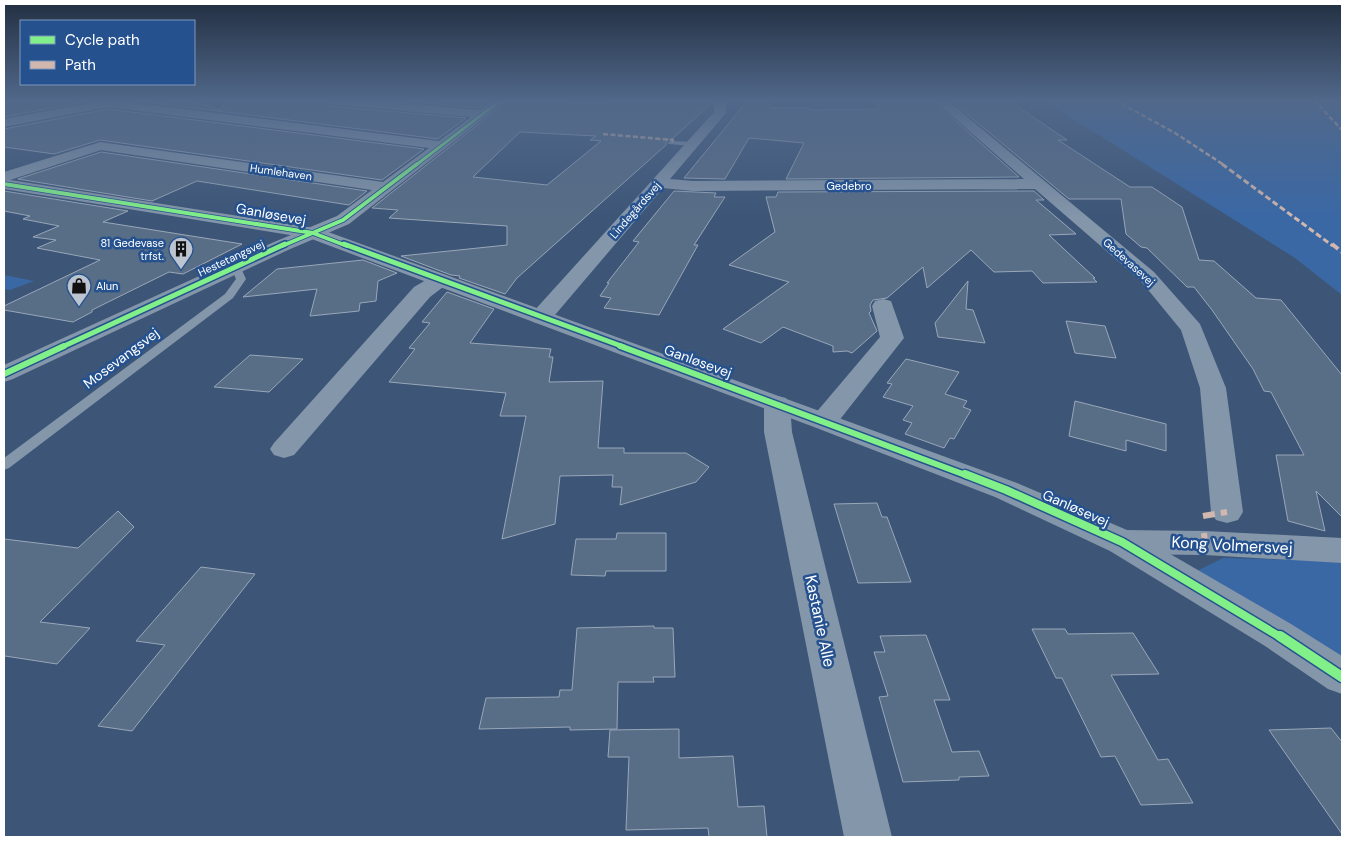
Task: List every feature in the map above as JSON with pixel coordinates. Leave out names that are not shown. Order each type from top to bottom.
[{"type":"street","points":[[395,139],[440,145]]},
{"type":"street","name":"Hestetangsvej","points":[[4,374],[281,246],[343,220],[448,139]]},
{"type":"street","name":"Lindegårdsvej","points":[[542,317],[697,139]]},
{"type":"street","name":"Gedevasevej","points":[[987,139],[1147,276],[1192,329],[1213,388],[1227,512]]},
{"type":"street","name":"Humlehaven","points":[[4,177],[100,146],[384,187]]},
{"type":"street","name":"Ganløsevej","points":[[4,184],[313,234],[824,420],[1006,490],[1122,542],[1269,630],[1342,677]]},
{"type":"street","name":"Gedebro","points":[[658,184],[693,186],[1040,184]]},
{"type":"street","points":[[284,449],[422,292],[440,280]]},
{"type":"street","points":[[824,420],[892,338],[883,306]]},
{"type":"street","name":"Kastanie Alle","points":[[777,404],[778,432],[868,837]]},
{"type":"street","name":"Kong Volmersvej","points":[[1122,542],[1205,543],[1342,551]]},
{"type":"lane","points":[[671,143],[693,144]]},
{"type":"lane","name":"Mosevangsvej","points":[[4,465],[229,296],[241,279],[236,268]]},
{"type":"shaded area","points":[[1106,139],[1342,139],[1342,295],[1295,258]]},
{"type":"shaded area","points":[[4,275],[34,281],[10,290],[4,289]]},
{"type":"shaded area","points":[[1223,558],[1342,561],[1342,662],[1197,571]]},
{"type":"building","points":[[4,139],[347,139],[424,149],[382,180],[100,140],[54,154],[4,147]]},
{"type":"building","points":[[459,139],[512,139],[473,177],[547,185],[601,141],[591,139],[671,139],[666,141],[666,145],[517,278],[505,294],[401,256],[507,245],[507,226],[389,218],[398,210],[372,208]]},
{"type":"building","points":[[716,139],[748,139],[725,179],[684,178]]},
{"type":"building","points":[[763,139],[976,139],[1019,177],[786,179],[804,143]]},
{"type":"building","points":[[997,139],[1066,139],[1058,140],[1130,187],[1152,187],[1182,207],[1199,260],[1214,261],[1256,298],[1281,300],[1342,375],[1342,517],[1316,491],[1325,531],[1288,521],[1276,455],[1304,455],[1271,392],[1264,391],[1253,369],[1212,310],[1194,287],[1187,287],[1147,248],[1141,247],[1126,234],[1121,199],[1069,199]]},
{"type":"building","points":[[101,152],[367,191],[349,205],[197,181],[152,201],[18,179]]},
{"type":"building","points":[[4,191],[128,211],[103,222],[242,244],[183,274],[169,272],[92,310],[92,312],[73,322],[4,310],[4,306],[100,260],[37,248],[56,240],[33,237],[59,226],[23,219],[30,216],[4,211]]},
{"type":"building","points":[[674,191],[716,193],[714,197],[725,197],[694,245],[698,245],[659,315],[604,308],[611,298],[600,296],[609,283],[607,283],[639,242],[633,241]]},
{"type":"building","points":[[1034,191],[1044,200],[1036,200],[1076,234],[1049,235],[1097,282],[1043,283],[1032,271],[994,272],[971,250],[927,288],[923,267],[887,298],[873,300],[869,313],[877,331],[852,353],[847,351],[833,352],[833,346],[783,327],[761,343],[723,329],[789,282],[729,265],[775,232],[766,197],[776,197],[778,192]]},
{"type":"building","points":[[363,260],[397,273],[378,281],[376,301],[360,303],[359,311],[310,316],[317,289],[243,297],[277,269]]},
{"type":"building","points":[[968,281],[966,309],[973,310],[985,343],[938,337],[935,323]]},
{"type":"building","points":[[447,292],[494,309],[470,343],[551,349],[549,357],[553,357],[549,382],[603,381],[598,448],[624,448],[624,453],[686,453],[709,467],[696,482],[620,505],[622,487],[612,487],[613,475],[560,476],[555,524],[502,539],[526,416],[500,416],[506,393],[389,382],[415,349],[409,348],[430,323],[422,322]]},
{"type":"building","points":[[1066,321],[1105,326],[1116,358],[1075,353]]},
{"type":"building","points":[[250,355],[303,359],[269,392],[214,387]]},
{"type":"building","points":[[906,359],[959,372],[945,394],[967,401],[963,407],[971,410],[954,439],[950,438],[944,448],[905,434],[912,423],[903,420],[913,406],[883,397],[892,384],[887,383]]},
{"type":"building","points":[[1075,401],[1166,424],[1166,451],[1126,440],[1126,451],[1069,436]]},
{"type":"building","points":[[877,503],[882,517],[887,517],[911,582],[858,583],[834,504]]},
{"type":"building","points":[[118,511],[134,527],[40,622],[90,628],[57,664],[5,656],[4,658],[4,539],[78,548]]},
{"type":"building","points":[[617,533],[666,533],[666,571],[606,571],[605,576],[571,575],[576,539],[616,539]]},
{"type":"building","points":[[201,567],[255,574],[132,731],[98,726],[165,645],[136,641]]},
{"type":"building","points":[[654,626],[654,628],[673,628],[675,677],[653,677],[654,682],[618,682],[617,729],[570,730],[570,727],[479,729],[486,698],[559,697],[560,690],[572,690],[577,628]]},
{"type":"building","points":[[1032,629],[1065,629],[1068,634],[1133,633],[1159,674],[1111,675],[1158,760],[1168,759],[1193,803],[1141,805],[1115,756],[1101,757],[1062,678],[1056,678]]},
{"type":"building","points":[[926,635],[950,700],[934,700],[952,752],[979,751],[989,776],[959,777],[959,780],[903,782],[879,697],[888,696],[874,652],[885,652],[880,636]]},
{"type":"building","points":[[1331,728],[1342,742],[1342,834],[1269,730]]},
{"type":"building","points":[[679,729],[679,758],[733,756],[738,807],[764,806],[767,837],[709,837],[708,828],[626,830],[629,757],[608,757],[610,730]]},
{"type":"marked path","points":[[664,139],[673,140],[671,143]]},
{"type":"marked path","points":[[1185,139],[1260,190],[1342,252]]},
{"type":"marked path","points":[[1203,516],[1227,512]]},
{"type":"marked path","points":[[1204,533],[1205,543]]},
{"type":"cycle path","points":[[4,374],[281,246],[343,220],[449,139]]},
{"type":"cycle path","points":[[4,184],[313,233],[824,421],[1006,490],[1122,542],[1278,635],[1342,677]]},
{"type":"place","name":"81 Gedevase trfst.","points":[[181,270]]},
{"type":"place","name":"Alun","points":[[79,307]]}]
